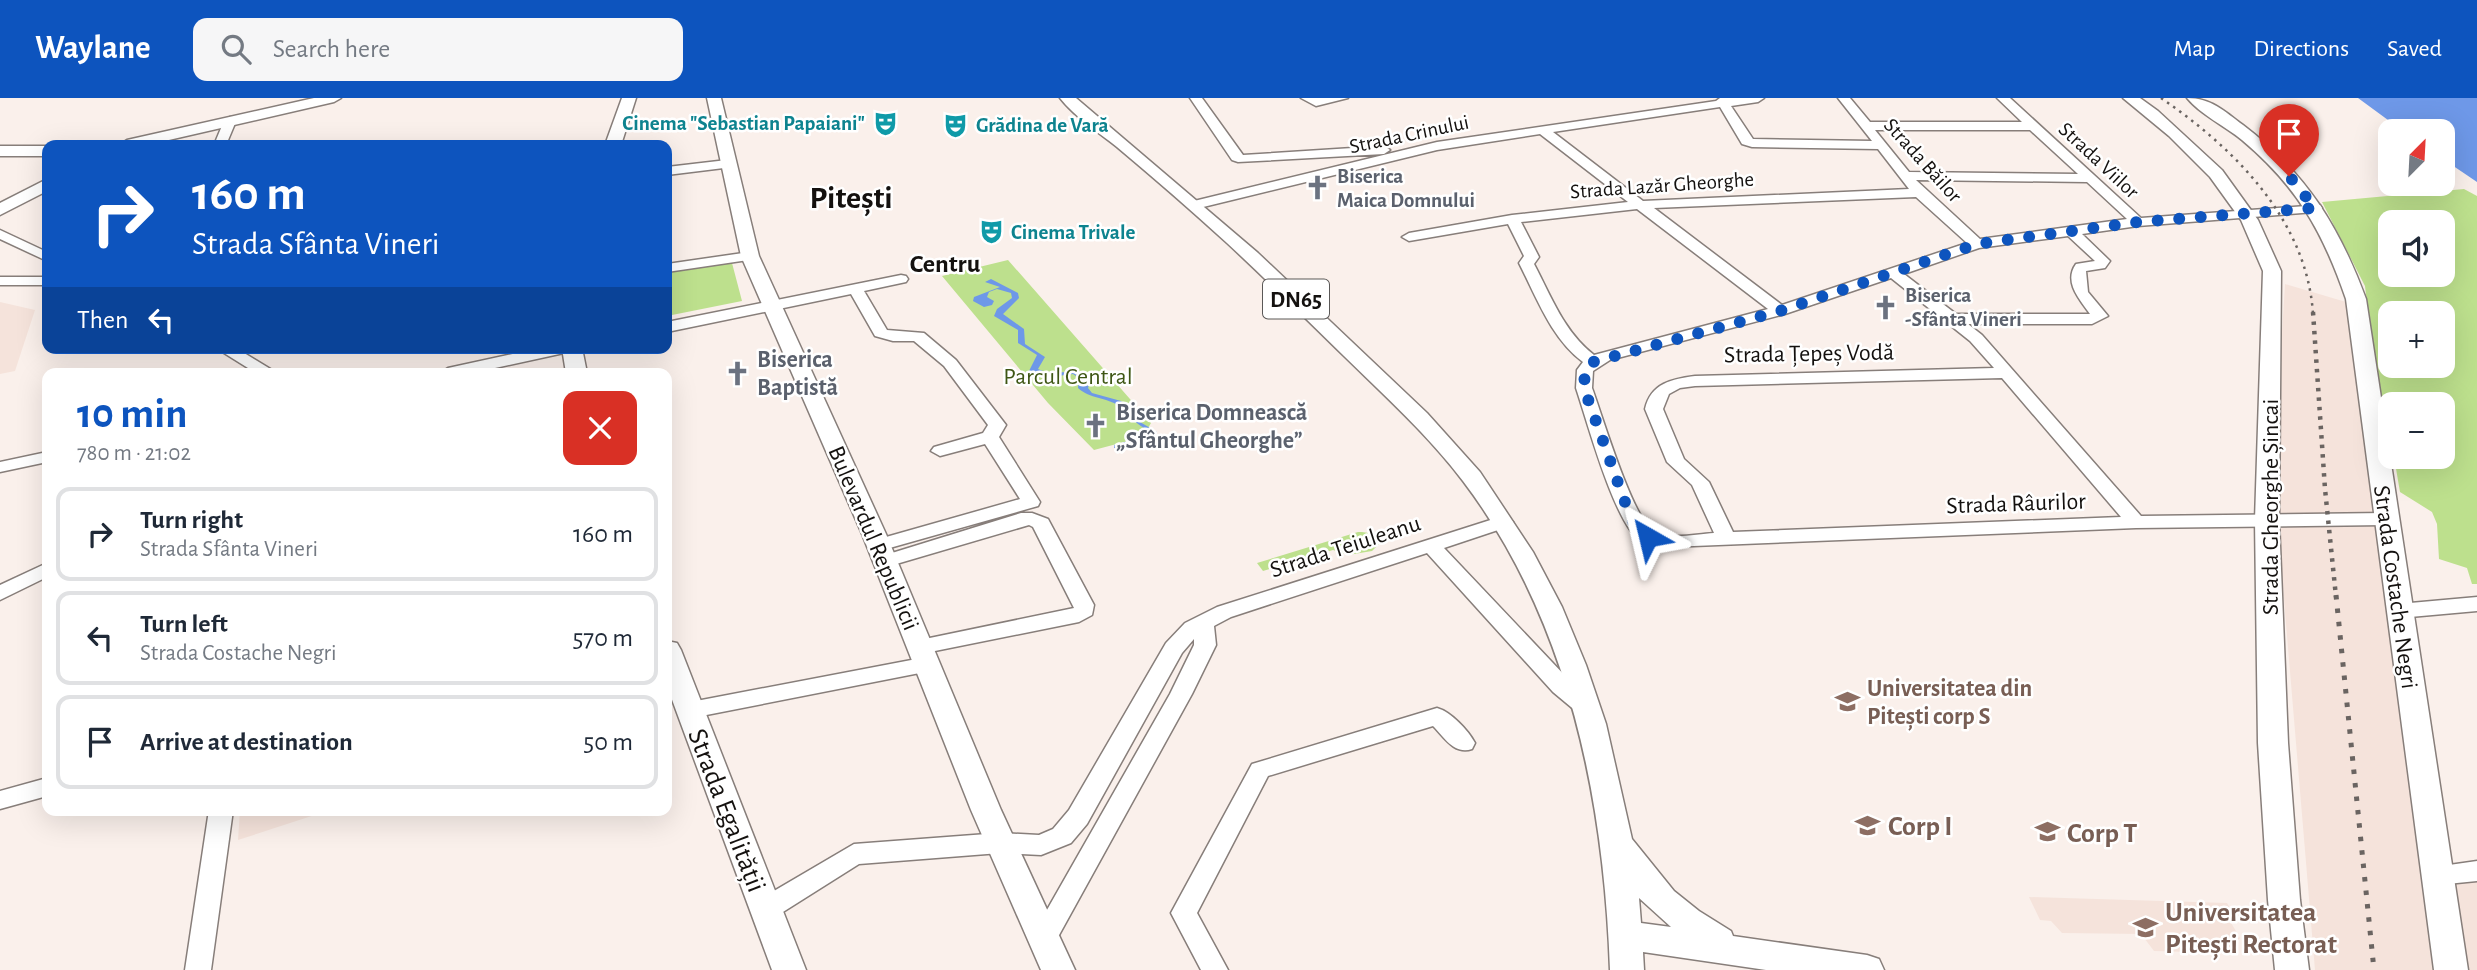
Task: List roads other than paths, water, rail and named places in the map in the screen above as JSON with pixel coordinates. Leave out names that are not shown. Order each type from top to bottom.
[{"type":"main road","points":[[148,140],[316,99],[334,98]]},
{"type":"main road","points":[[615,140],[629,98]]},
{"type":"main road","name":"Bulevardul Republicii","points":[[714,98],[750,256],[882,553],[1000,843],[1058,970]]},
{"type":"main road","name":"DN65","points":[[1067,98],[1195,205],[1420,419],[1466,471],[1503,522],[1545,596],[1564,638],[1591,711],[1618,843]]},
{"type":"main road","name":"Strada Gheorghe Șincai","points":[[2130,98],[2163,121],[2187,144],[2244,212],[2268,257],[2274,282],[2267,520],[2273,743],[2284,900],[2292,970]]},
{"type":"main road","name":"Strada Costache Negri","points":[[2195,98],[2270,157],[2315,208],[2344,268],[2359,313],[2385,519],[2451,970]]},
{"type":"main road","points":[[0,150],[42,151]]},
{"type":"main road","points":[[0,210],[42,187]]},
{"type":"main road","name":"Strada Egalității","points":[[672,662],[789,970]]},
{"type":"main road","points":[[1618,843],[1626,935],[1626,970]]},
{"type":"main road","points":[[1618,843],[1645,884],[1665,906],[1731,948]]},
{"type":"main road","points":[[1626,935],[1731,948],[1867,970]]},
{"type":"street","points":[[1196,98],[1236,156],[1243,159],[1437,146]]},
{"type":"street","points":[[1307,98],[1316,102],[1342,98]]},
{"type":"street","name":"Strada Crinului","points":[[1195,205],[1437,146],[1758,98]]},
{"type":"street","name":"Strada Băilor","points":[[1844,98],[1919,193],[1935,210],[1977,244]]},
{"type":"street","name":"Strada Viilor","points":[[2003,98],[2138,222]]},
{"type":"street","points":[[1722,102],[1746,141],[1752,143],[1880,145]]},
{"type":"street","points":[[222,140],[230,121]]},
{"type":"street","points":[[1864,126],[2034,126]]},
{"type":"street","points":[[1543,131],[1780,311]]},
{"type":"street","points":[[672,170],[727,164]]},
{"type":"street","points":[[1905,176],[2089,178]]},
{"type":"street","name":"Strada Lazăr Gheorghe","points":[[1409,237],[1512,219],[1638,205],[1919,193]]},
{"type":"street","points":[[1512,219],[1532,257],[1526,264],[1552,315],[1582,355],[1593,362],[1780,311],[1977,244],[2138,222],[2315,208]]},
{"type":"street","points":[[1954,319],[2092,319],[2100,316],[2081,293],[2080,270],[2081,267],[2100,265],[2103,261],[2070,230]]},
{"type":"street","points":[[0,234],[42,254]]},
{"type":"street","points":[[672,267],[750,256]]},
{"type":"street","points":[[1894,273],[1976,338],[2136,522]]},
{"type":"street","points":[[672,326],[901,279]]},
{"type":"street","points":[[0,281],[42,281]]},
{"type":"street","points":[[855,288],[881,333],[894,337],[918,336],[950,363],[997,425],[990,437],[940,451]]},
{"type":"street","points":[[234,354],[260,368]]},
{"type":"street","points":[[471,368],[536,354]]},
{"type":"street","name":"Strada Râurilor","points":[[1593,362],[1585,370],[1584,388],[1630,516],[1637,528],[1648,537],[1669,541],[2136,522],[2385,519]]},
{"type":"street","name":"Strada Țepeș Vodă","points":[[1726,539],[1700,482],[1676,462],[1654,409],[1655,401],[1664,389],[1675,384],[1712,380],[2005,373]]},
{"type":"street","points":[[882,553],[1029,504],[1030,500],[990,437]]},
{"type":"street","points":[[0,467],[42,458]]},
{"type":"street","points":[[691,710],[923,656],[1079,615],[1085,610],[1041,523],[1032,519],[1021,519],[882,553]]},
{"type":"street","name":"Strada Teiuleanu","points":[[766,909],[854,855],[1000,843],[1041,845],[1062,836],[1072,826],[1174,648],[1192,628],[1224,612],[1503,522]]},
{"type":"street","points":[[1432,545],[1561,686],[1591,711]]},
{"type":"street","points":[[0,593],[42,572]]},
{"type":"street","points":[[2399,611],[2477,604]]},
{"type":"street","points":[[1044,938],[1181,694],[1205,645],[1203,622]]},
{"type":"street","points":[[1215,970],[1184,913],[1260,769],[1437,716],[1464,743]]},
{"type":"street","points":[[0,800],[42,788]]},
{"type":"street","points":[[198,970],[220,816]]},
{"type":"street","points":[[2437,875],[2477,872]]},
{"type":"water","points":[[2358,98],[2477,98],[2477,182],[2455,167],[2455,119],[2387,119]]},
{"type":"water","points":[[991,279],[1018,293],[1019,298],[1003,314],[1024,329],[1025,344],[1045,357],[1038,369],[1088,374],[1091,379],[1088,388],[1092,393],[1121,401],[1140,422],[1157,432],[1149,439],[1114,448],[1114,445],[1143,437],[1144,428],[1119,406],[1083,392],[1078,388],[1079,378],[1073,374],[1045,377],[1029,371],[1037,355],[1018,343],[1018,330],[994,316],[997,309],[1012,298],[1011,293],[997,289],[989,292],[987,297],[994,301],[992,305],[984,307],[973,301],[974,297],[1000,287],[985,282]]},
{"type":"railway","points":[[2161,98],[2215,140],[2240,164],[2282,218],[2297,248],[2308,280],[2313,314]]},
{"type":"railway","points":[[2313,312],[2325,489],[2336,597]]},
{"type":"railway","points":[[2336,595],[2374,970]]},
{"type":"place","name":"Cinema \"Sebastian Papaiani\"","points":[[885,123]]},
{"type":"place","name":"Grădina de Vară","points":[[956,125]]},
{"type":"place","name":"Biserica Maica Domnului","points":[[1317,188]]},
{"type":"place","name":"Cinema Trivale","points":[[991,232]]},
{"type":"place","name":"Biserica -Sfânta Vineri","points":[[1885,307]]},
{"type":"place","name":"Biserica Baptistă","points":[[737,373]]},
{"type":"place","name":"Biserica Domnească „Sfântul Gheorghe”","points":[[1096,426]]},
{"type":"place","name":"Universitatea din Pitești corp S","points":[[1847,702]]},
{"type":"place","name":"Corp I","points":[[1868,825]]},
{"type":"place","name":"Corp T","points":[[2047,832]]},
{"type":"place","name":"Universitatea Pitești Rectorat","points":[[2145,927]]},
{"type":"district","name":"Pitești","points":[[851,197]]},
{"type":"district","name":"Centru","points":[[945,263]]},
{"type":"park label","name":"Parcul Central","points":[[1068,376]]}]
